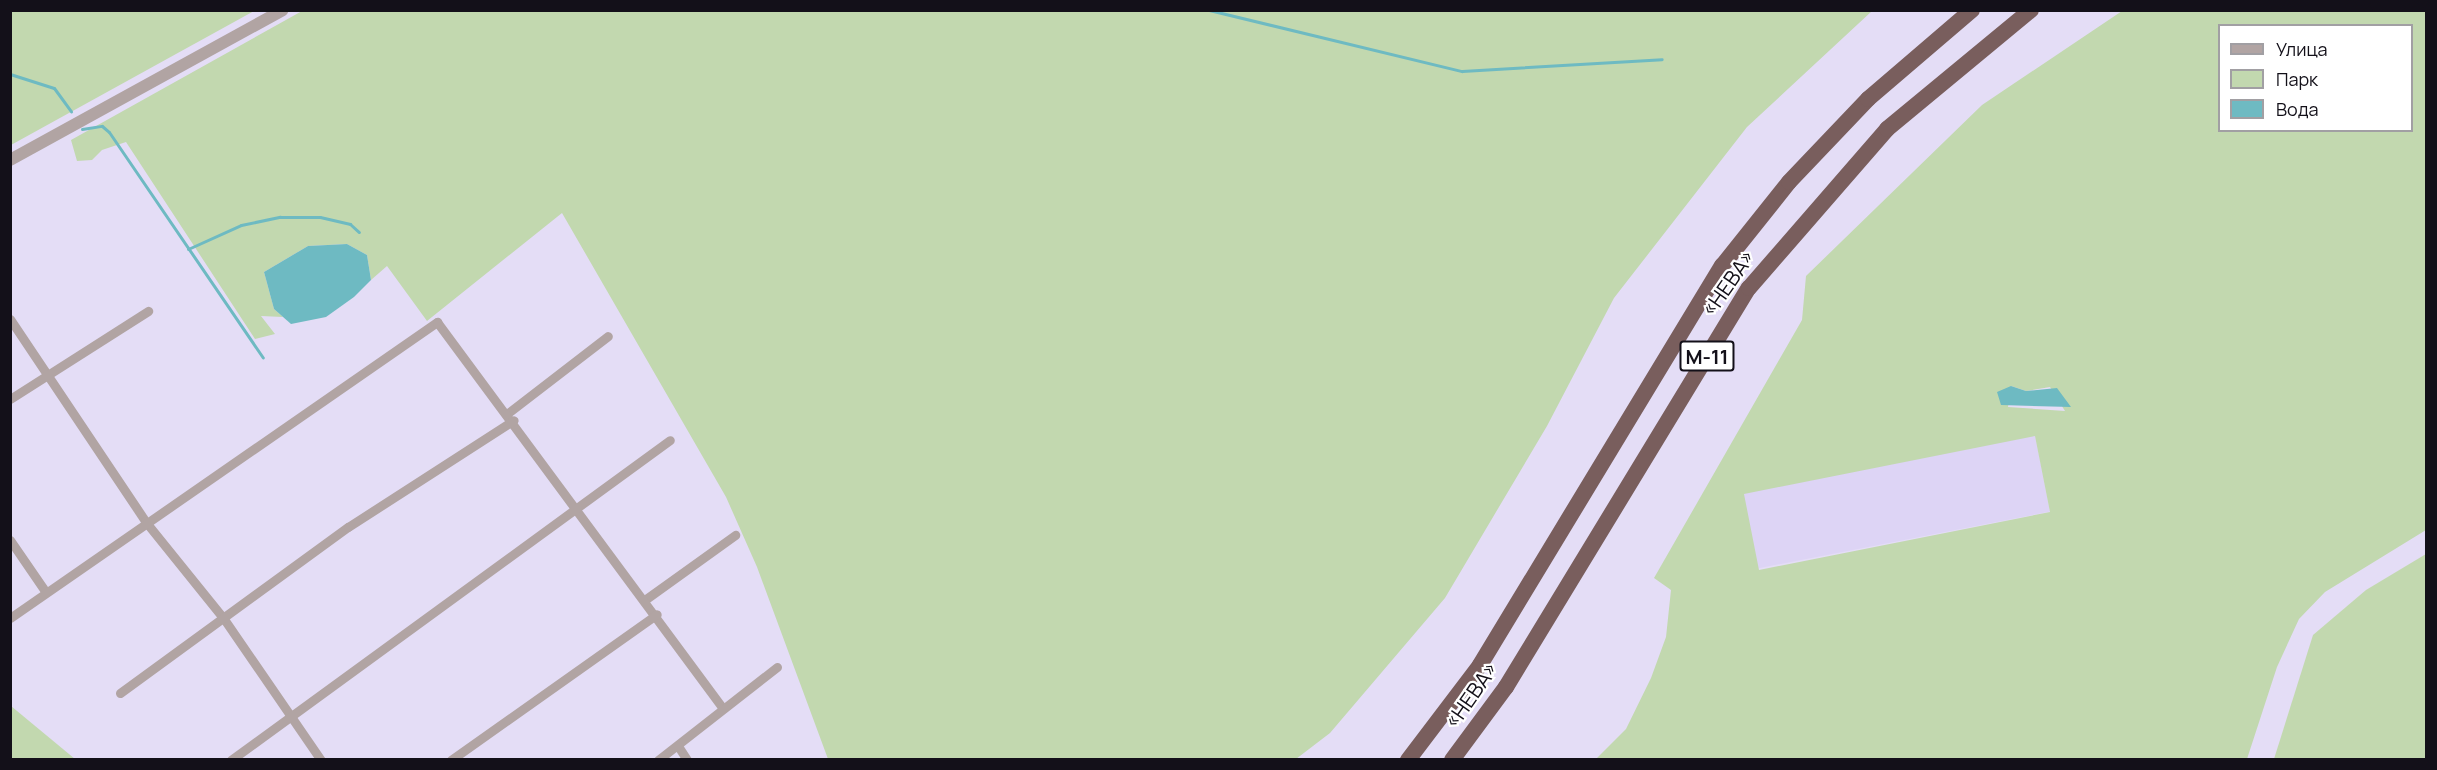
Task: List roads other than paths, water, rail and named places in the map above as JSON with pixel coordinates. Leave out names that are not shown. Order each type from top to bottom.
[{"type":"highway","name":"«НЕВА»","points":[[1408,759],[1480,664],[1722,266],[1789,182],[1868,99],[1972,10]]},
{"type":"highway","name":"«НЕВА»","points":[[1452,759],[1506,687],[1749,288],[1887,129],[2031,10]]},
{"type":"street","points":[[10,160],[283,10]]},
{"type":"street","points":[[10,399],[148,311]]},
{"type":"street","points":[[10,319],[145,521],[224,620],[321,759]]},
{"type":"street","points":[[10,618],[145,521],[437,322],[511,417],[646,599],[723,708]]},
{"type":"street","points":[[120,693],[224,620],[348,527],[511,417],[608,336]]},
{"type":"street","points":[[231,759],[292,718],[670,440]]},
{"type":"street","points":[[646,599],[735,535]]},
{"type":"street","points":[[10,540],[45,591]]},
{"type":"street","points":[[451,759],[657,614]]},
{"type":"street","points":[[658,759],[678,746],[777,667]]},
{"type":"street","points":[[678,746],[687,759]]},
{"type":"water","points":[[347,244],[367,255],[371,280],[354,297],[326,317],[291,324],[274,309],[264,272],[308,246]]},
{"type":"water","points":[[2011,386],[2026,391],[2057,388],[2071,407],[2001,405],[1997,392]]},
{"type":"waterway","points":[[1209,10],[1462,71],[1662,59]]},
{"type":"waterway","points":[[10,74],[54,88],[71,111]]},
{"type":"waterway","points":[[82,129],[102,126],[109,132],[263,358]]},
{"type":"waterway","points":[[188,249],[241,225],[280,217],[320,217],[350,224],[359,232]]}]
